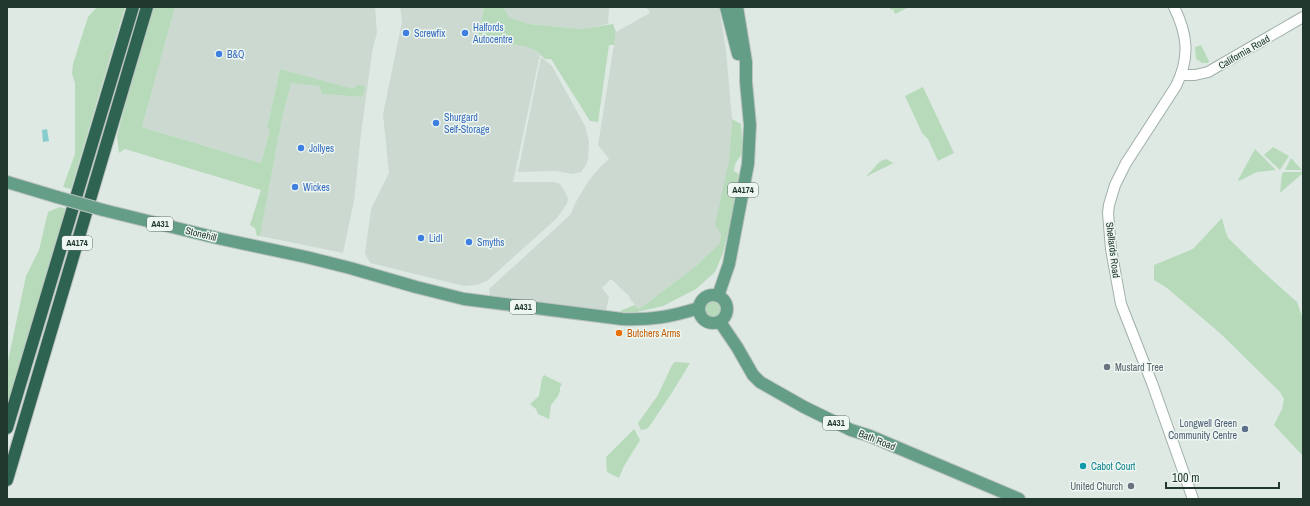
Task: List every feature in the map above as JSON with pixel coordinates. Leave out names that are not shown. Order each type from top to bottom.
[{"type":"highway","name":"A4174","points":[[7,428],[133,7]]},
{"type":"highway","name":"A4174","points":[[7,480],[146,7]]},
{"type":"main road","name":"A4174","points":[[726,7],[731,31],[746,82]]},
{"type":"main road","name":"A4174","points":[[729,7],[731,31]]},
{"type":"main road","name":"A4174","points":[[718,296],[730,258],[748,164],[750,125],[746,82],[746,62],[737,7]]},
{"type":"main road","name":"Stonehill","points":[[7,182],[103,210],[209,237],[306,257],[350,268],[416,288],[464,299],[622,319],[645,320],[668,317],[699,308]]},
{"type":"main road","name":"A431","points":[[699,308],[703,299],[707,296],[718,296]]},
{"type":"main road","points":[[699,308],[699,314],[706,322],[712,324],[720,322],[725,318],[728,307],[726,302],[718,296]]},
{"type":"main road","name":"Bath Road","points":[[720,322],[737,347],[753,375],[760,382],[780,395],[846,428],[870,436],[1019,499]]},
{"type":"street","name":"Shellards Road","points":[[1175,9],[1185,37],[1186,51],[1182,75],[1126,163],[1115,185],[1108,212],[1111,249],[1121,304],[1152,383],[1193,499]]},
{"type":"street","name":"California Road","points":[[1182,75],[1195,75],[1208,72],[1303,18]]},
{"type":"shaded area","points":[[175,7],[375,7],[377,32],[372,53],[354,201],[343,253],[260,236],[282,119],[291,82],[319,86],[322,94],[362,97],[364,93],[280,69],[267,128],[270,129],[261,163],[142,127]]},
{"type":"shaded area","points":[[400,7],[484,7],[478,37],[528,47],[535,50],[540,55],[513,182],[554,182],[560,184],[568,198],[567,204],[556,219],[487,281],[477,285],[464,286],[370,263],[365,253],[371,209],[389,173],[383,114],[402,22]]},
{"type":"shaded area","points":[[503,7],[609,7],[608,24],[583,29],[529,24],[509,17]]},
{"type":"shaded area","points":[[646,7],[719,7],[726,50],[732,119],[720,243],[696,266],[639,309],[629,298],[630,297],[611,279],[602,288],[609,297],[606,310],[490,296],[489,289],[570,215],[589,180],[609,159],[598,145],[616,32],[650,13]]},
{"type":"shaded area","points":[[541,57],[552,66],[585,126],[589,142],[588,159],[581,172],[573,174],[556,171],[518,172]]},
{"type":"green space","points":[[97,7],[125,7],[71,189],[63,187],[75,154],[75,83],[72,74],[73,64],[88,17]]},
{"type":"green space","points":[[154,7],[175,7],[142,127],[261,163],[270,129],[267,128],[280,69],[353,89],[358,85],[365,86],[362,97],[322,94],[319,86],[291,83],[282,119],[260,236],[257,236],[255,228],[250,225],[261,190],[125,149],[119,153],[117,136]]},
{"type":"green space","points":[[484,7],[503,7],[509,17],[529,24],[582,29],[613,24],[616,32],[614,45],[609,45],[598,122],[590,121],[551,59],[545,59],[535,50],[528,47],[478,37]]},
{"type":"green space","points":[[889,7],[909,7],[895,14],[893,9],[891,10]]},
{"type":"green space","points":[[1201,45],[1209,61],[1208,63],[1202,63],[1196,59],[1195,47]]},
{"type":"green space","points":[[923,87],[954,153],[938,161],[928,139],[922,133],[905,96]]},
{"type":"green space","points":[[732,119],[741,124],[743,152],[735,164],[734,171],[740,175],[734,225],[728,232],[723,253],[715,272],[696,289],[663,306],[637,312],[621,312],[622,310],[635,305],[639,309],[696,266],[720,243],[721,234],[715,225],[729,161]]},
{"type":"green space","points":[[1273,147],[1289,156],[1280,170],[1264,155]]},
{"type":"green space","points":[[1255,149],[1276,170],[1257,172],[1239,181],[1238,180]]},
{"type":"green space","points":[[1291,158],[1302,170],[1285,170]]},
{"type":"green space","points":[[886,159],[893,163],[900,160],[867,176],[878,164]]},
{"type":"green space","points":[[1282,173],[1303,173],[1280,193]]},
{"type":"green space","points":[[60,207],[67,209],[7,412],[7,366],[26,276],[39,250],[48,212]]},
{"type":"green space","points":[[1222,218],[1228,238],[1297,302],[1303,319],[1303,456],[1274,425],[1282,409],[1284,399],[1280,392],[1221,334],[1167,288],[1154,280],[1154,265],[1193,249]]},
{"type":"green space","points":[[713,298],[721,301],[724,309],[721,317],[713,320],[705,317],[702,309],[705,301]]},
{"type":"green space","points":[[675,362],[690,363],[649,427],[641,430],[638,423],[658,395],[672,365]]},
{"type":"green space","points":[[544,375],[562,384],[558,396],[551,405],[549,419],[538,414],[536,409],[530,404],[539,396],[542,378]]},
{"type":"green space","points":[[634,429],[640,440],[624,466],[619,478],[607,472],[606,457]]},
{"type":"water","points":[[47,129],[49,141],[43,142],[42,130]]},
{"type":"place","name":"Screwfix","points":[[406,33]]},
{"type":"place","name":"Halfords Autocentre","points":[[465,33]]},
{"type":"place","name":"B&Q","points":[[219,54]]},
{"type":"place","name":"Shurgard Self-Storage","points":[[436,123]]},
{"type":"place","name":"Jollyes","points":[[301,148]]},
{"type":"place","name":"Wickes","points":[[295,187]]},
{"type":"place","name":"Lidl","points":[[421,238]]},
{"type":"place","name":"Smyths","points":[[469,242]]},
{"type":"place","name":"Butchers Arms","points":[[619,333]]},
{"type":"place","name":"Mustard Tree","points":[[1107,367]]},
{"type":"place","name":"Longwell Green Community Centre","points":[[1245,429]]},
{"type":"place","name":"Cabot Court","points":[[1083,466]]},
{"type":"place","name":"United Church","points":[[1131,486]]}]
